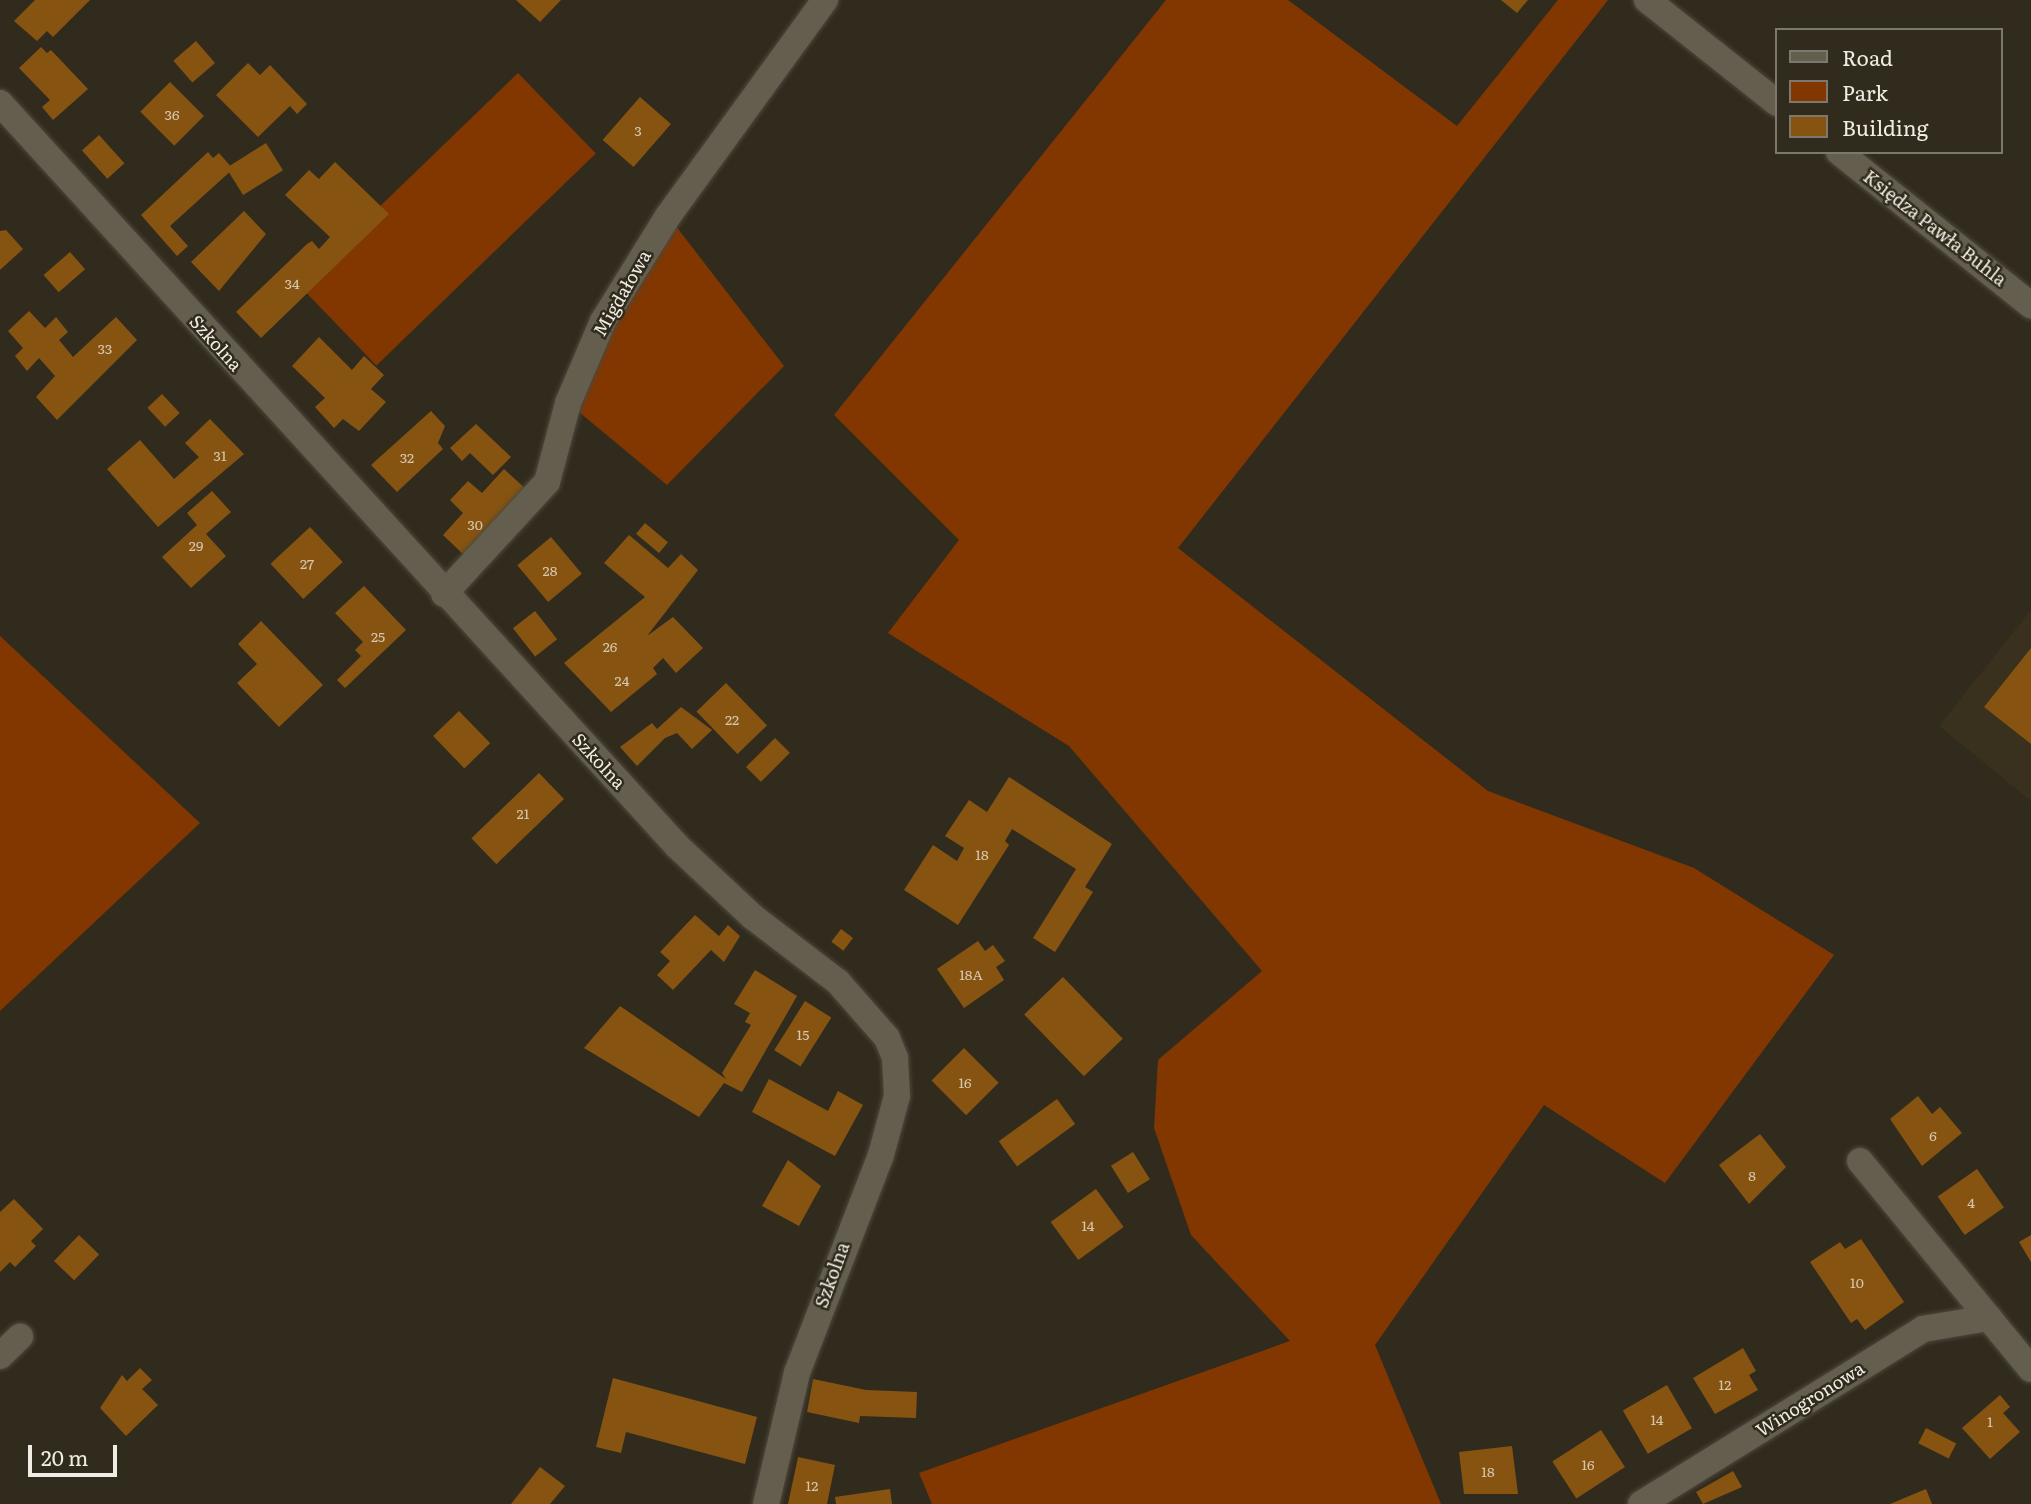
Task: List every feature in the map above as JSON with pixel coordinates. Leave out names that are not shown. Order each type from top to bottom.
[{"type":"street","name":"Migdałowa","points":[[444,594],[547,482],[555,441],[603,321],[668,216],[825,0]]},
{"type":"street","points":[[1647,0],[1776,102]]},
{"type":"street","name":"Szkolna","points":[[0,103],[444,594],[677,846],[753,917],[857,1001],[887,1038],[895,1058],[897,1096],[881,1155],[837,1256],[797,1373],[766,1504]]},
{"type":"street","name":"Księdza Pawła Buhla","points":[[1842,154],[2031,305]]},
{"type":"street","points":[[1860,1161],[2031,1369]]},
{"type":"street","name":"Winogronowa","points":[[1641,1504],[1923,1329],[1989,1318]]},
{"type":"street","points":[[0,1356],[20,1337]]},
{"type":"shaded area","points":[[2031,610],[2031,801],[1939,726]]},
{"type":"green space","points":[[1166,0],[1288,0],[1457,126],[1558,0],[1608,0],[1178,548],[1488,791],[1694,868],[1834,955],[1665,1183],[1544,1105],[1375,1345],[1441,1504],[932,1504],[919,1473],[1290,1341],[1191,1235],[1154,1128],[1158,1060],[1262,971],[1069,746],[888,633],[959,540],[834,415]]},
{"type":"green space","points":[[518,73],[596,154],[376,365],[299,285]]},
{"type":"green space","points":[[668,216],[784,366],[667,485],[568,403]]},
{"type":"green space","points":[[0,636],[200,823],[0,1011]]},
{"type":"building","points":[[35,0],[90,0],[53,37],[47,31],[37,41],[14,21]]},
{"type":"building","points":[[516,0],[561,0],[540,22]]},
{"type":"building","points":[[1501,0],[1528,0],[1517,13]]},
{"type":"building","points":[[196,41],[215,63],[192,83],[173,61]]},
{"type":"building","points":[[41,47],[47,53],[51,50],[88,89],[53,120],[42,107],[50,100],[19,68]]},
{"type":"building","points":[[248,63],[260,75],[270,65],[307,104],[297,114],[290,106],[258,137],[216,95]]},
{"type":"building","points":[[170,82],[204,116],[174,146],[140,112]]},
{"type":"building","points":[[640,97],[671,124],[634,167],[603,140]]},
{"type":"building","points":[[99,135],[124,163],[107,179],[82,150]]},
{"type":"building","points":[[266,143],[283,170],[243,195],[226,168]]},
{"type":"building","points":[[208,152],[213,158],[219,153],[233,169],[170,226],[188,246],[177,256],[141,215]]},
{"type":"building","points":[[335,162],[389,214],[261,338],[236,312],[307,244],[312,241],[319,249],[330,237],[285,195],[309,170],[319,179]]},
{"type":"building","points":[[244,211],[266,234],[219,291],[191,262]]},
{"type":"building","points":[[6,230],[23,249],[0,270],[0,231]]},
{"type":"building","points":[[70,252],[85,269],[59,292],[44,275]]},
{"type":"building","points":[[29,311],[45,328],[56,317],[68,332],[59,340],[73,357],[116,317],[137,340],[57,420],[36,397],[55,376],[39,358],[27,371],[15,356],[23,348],[8,331]]},
{"type":"building","points":[[319,337],[352,370],[364,356],[384,375],[371,389],[386,402],[359,431],[343,419],[334,428],[315,407],[325,398],[292,366]]},
{"type":"building","points":[[162,394],[180,413],[165,427],[147,408]]},
{"type":"building","points":[[431,411],[445,426],[438,443],[443,449],[397,492],[371,465]]},
{"type":"building","points":[[210,419],[244,454],[158,527],[107,469],[140,440],[174,479],[199,457],[185,443]]},
{"type":"building","points":[[476,424],[511,457],[493,475],[470,453],[462,461],[450,448]]},
{"type":"building","points":[[504,469],[527,490],[466,557],[443,535],[463,513],[450,500],[468,481],[482,493]]},
{"type":"building","points":[[212,491],[231,512],[206,534],[226,556],[191,588],[162,557],[197,525],[187,513]]},
{"type":"building","points":[[645,523],[668,542],[659,553],[636,534]]},
{"type":"building","points":[[310,527],[343,562],[303,599],[271,564]]},
{"type":"building","points":[[629,535],[668,568],[681,554],[698,570],[647,636],[673,617],[703,648],[676,673],[663,658],[653,668],[657,674],[611,712],[564,663],[645,597],[604,563]]},
{"type":"building","points":[[551,537],[582,574],[548,602],[517,565]]},
{"type":"building","points":[[364,586],[406,630],[345,688],[337,680],[361,656],[355,650],[363,642],[335,613]]},
{"type":"building","points":[[535,611],[557,639],[535,657],[513,628]]},
{"type":"building","points":[[261,621],[323,685],[279,727],[237,683],[257,664],[238,644]]},
{"type":"building","points":[[2031,648],[2031,744],[1984,707]]},
{"type":"building","points":[[726,683],[767,725],[737,754],[697,711]]},
{"type":"building","points":[[681,707],[712,730],[692,749],[677,733],[665,738],[637,766],[620,747],[652,723],[657,729]]},
{"type":"building","points":[[459,711],[490,743],[464,768],[433,736]]},
{"type":"building","points":[[775,738],[790,753],[761,782],[746,767]]},
{"type":"building","points":[[539,773],[564,799],[496,864],[471,838]]},
{"type":"building","points":[[1009,777],[1112,844],[1085,887],[1093,892],[1055,952],[1033,938],[1076,869],[1012,829],[1005,841],[1009,845],[958,925],[904,890],[933,845],[957,861],[964,848],[945,836],[969,800],[987,812]]},
{"type":"building","points":[[695,915],[719,936],[728,925],[740,936],[724,962],[711,950],[673,990],[657,975],[670,961],[660,952]]},
{"type":"building","points":[[841,929],[853,938],[843,951],[831,942]]},
{"type":"building","points":[[978,941],[985,951],[993,945],[1005,961],[996,967],[1004,980],[964,1008],[937,969]]},
{"type":"building","points":[[755,970],[797,996],[742,1092],[724,1083],[699,1117],[584,1048],[620,1006],[726,1079],[722,1073],[751,1025],[745,1022],[750,1013],[734,1004]]},
{"type":"building","points":[[1063,977],[1123,1039],[1084,1076],[1024,1015]]},
{"type":"building","points":[[805,1001],[831,1017],[801,1067],[774,1050]]},
{"type":"building","points":[[964,1048],[999,1083],[966,1115],[931,1081]]},
{"type":"building","points":[[769,1079],[828,1111],[838,1091],[863,1105],[835,1156],[752,1112]]},
{"type":"building","points":[[1918,1096],[1932,1114],[1940,1107],[1962,1133],[1922,1166],[1890,1119]]},
{"type":"building","points":[[1057,1099],[1075,1124],[1017,1166],[999,1141]]},
{"type":"building","points":[[1760,1134],[1786,1167],[1749,1204],[1719,1165]]},
{"type":"building","points":[[1133,1152],[1150,1179],[1128,1193],[1111,1166]]},
{"type":"building","points":[[788,1160],[821,1186],[799,1226],[762,1206]]},
{"type":"building","points":[[1977,1169],[2004,1208],[1965,1235],[1938,1197]]},
{"type":"building","points":[[1096,1189],[1124,1227],[1078,1260],[1051,1222]]},
{"type":"building","points":[[14,1199],[43,1229],[31,1241],[36,1246],[15,1267],[10,1262],[0,1272],[0,1212]]},
{"type":"building","points":[[79,1235],[99,1254],[74,1280],[54,1261]]},
{"type":"building","points":[[2031,1235],[2031,1262],[2019,1242]]},
{"type":"building","points":[[1861,1239],[1904,1302],[1865,1330],[1857,1319],[1851,1323],[1810,1262],[1840,1242],[1845,1249]]},
{"type":"building","points":[[1743,1348],[1756,1371],[1749,1375],[1758,1390],[1715,1414],[1693,1378]]},
{"type":"building","points":[[140,1368],[152,1380],[142,1389],[158,1405],[126,1436],[100,1408],[122,1375],[127,1381]]},
{"type":"building","points":[[613,1378],[757,1417],[745,1464],[626,1432],[621,1453],[596,1447]]},
{"type":"building","points":[[813,1379],[866,1390],[917,1392],[916,1418],[860,1416],[859,1423],[807,1412]]},
{"type":"building","points":[[1667,1385],[1692,1428],[1648,1454],[1623,1410]]},
{"type":"building","points":[[2000,1395],[2010,1407],[2003,1413],[2020,1432],[1990,1459],[1962,1428]]},
{"type":"building","points":[[1926,1428],[1956,1443],[1949,1459],[1918,1443]]},
{"type":"building","points":[[1601,1430],[1625,1467],[1576,1498],[1552,1462]]},
{"type":"building","points":[[1512,1446],[1518,1494],[1464,1494],[1459,1452]]},
{"type":"building","points":[[798,1457],[835,1465],[827,1504],[788,1504]]},
{"type":"building","points":[[540,1467],[565,1486],[550,1504],[511,1504]]},
{"type":"building","points":[[1733,1471],[1742,1487],[1703,1504],[1696,1492]]},
{"type":"building","points":[[890,1489],[892,1504],[836,1504],[835,1497]]},
{"type":"building","points":[[1926,1489],[1932,1504],[1890,1504]]}]
